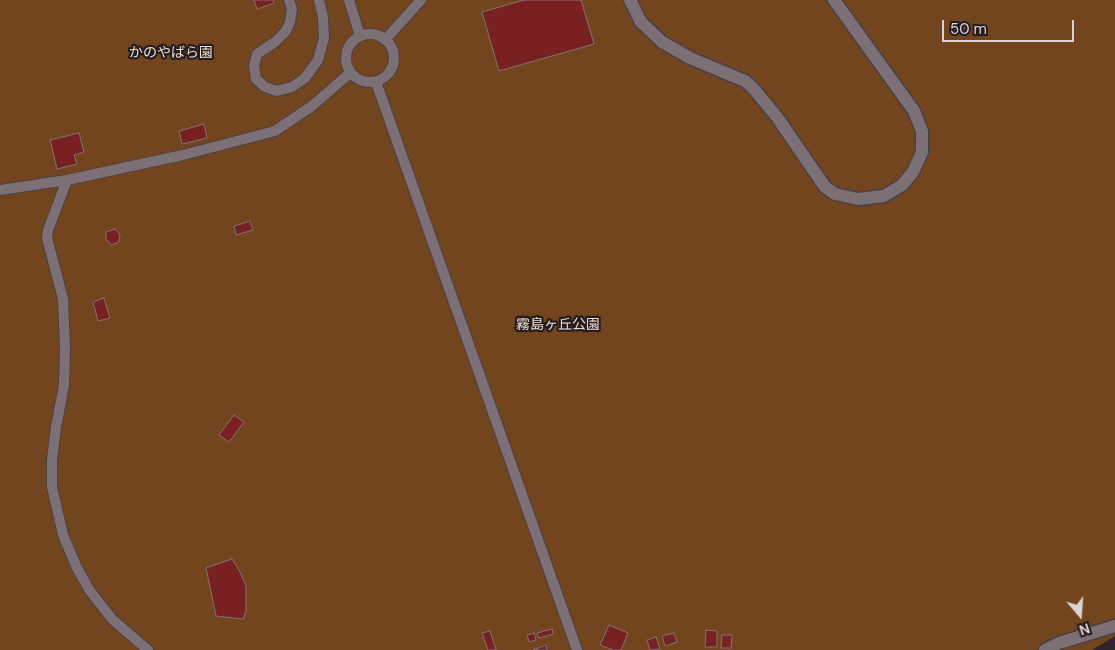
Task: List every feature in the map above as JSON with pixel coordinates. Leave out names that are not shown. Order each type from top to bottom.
[{"type":"street","points":[[630,0],[641,22],[662,42],[690,58],[745,81],[753,88],[777,117],[825,187],[836,194],[858,199],[884,196],[902,185],[914,172],[922,152],[922,131],[914,111],[834,0]]},
{"type":"street","points":[[1046,650],[1059,642],[1115,626]]},
{"type":"lane","points":[[289,0],[292,9],[286,31],[275,42],[257,54],[254,66],[256,79],[265,87],[278,91],[292,87],[306,78],[318,60],[324,38],[320,0]]},
{"type":"lane","points":[[349,0],[360,36]]},
{"type":"lane","points":[[385,40],[421,0]]},
{"type":"lane","points":[[376,35],[385,40],[391,47],[394,57],[392,68],[386,76],[376,82],[366,82],[357,79],[350,73],[346,62],[346,52],[351,43],[360,36],[376,35]]},
{"type":"lane","points":[[0,190],[66,180],[183,155],[275,131],[312,106],[350,73]]},
{"type":"lane","points":[[376,82],[577,650]]},
{"type":"lane","points":[[66,180],[48,230],[47,238],[63,299],[65,348],[64,385],[52,460],[52,487],[63,534],[77,568],[90,591],[113,620],[148,650]]},
{"type":"green space","name":"霧島ヶ丘公園","points":[[0,0],[1115,0],[1115,636],[1092,650],[0,650]]},
{"type":"building","points":[[254,0],[273,0],[274,3],[257,9]]},
{"type":"building","points":[[524,0],[581,0],[594,44],[499,71],[482,12]]},
{"type":"building","points":[[204,124],[207,138],[182,144],[179,131]]},
{"type":"building","points":[[79,133],[84,152],[74,155],[77,164],[57,169],[50,140]]},
{"type":"building","points":[[250,221],[253,230],[236,235],[234,226]]},
{"type":"building","points":[[115,229],[120,235],[119,242],[111,245],[106,239],[106,232]]},
{"type":"building","points":[[104,298],[110,318],[98,321],[93,302]]},
{"type":"building","points":[[234,415],[244,422],[229,442],[219,435]]},
{"type":"building","points":[[232,559],[246,586],[246,611],[243,619],[216,616],[206,568]]},
{"type":"building","points":[[609,625],[628,633],[621,650],[613,650],[600,645]]},
{"type":"building","points":[[552,629],[553,634],[539,638],[537,633]]},
{"type":"building","points":[[706,630],[717,631],[717,647],[705,647]]},
{"type":"building","points":[[490,631],[496,650],[488,650],[482,633]]},
{"type":"building","points":[[534,633],[536,640],[529,642],[527,635]]},
{"type":"building","points":[[674,633],[677,642],[665,646],[662,636]]},
{"type":"building","points":[[722,635],[732,635],[731,648],[721,648]]},
{"type":"building","points":[[656,637],[660,649],[650,650],[647,640]]},
{"type":"building","points":[[546,645],[547,650],[533,650]]},
{"type":"park label","name":"かのやばら園","points":[[171,53]]}]
